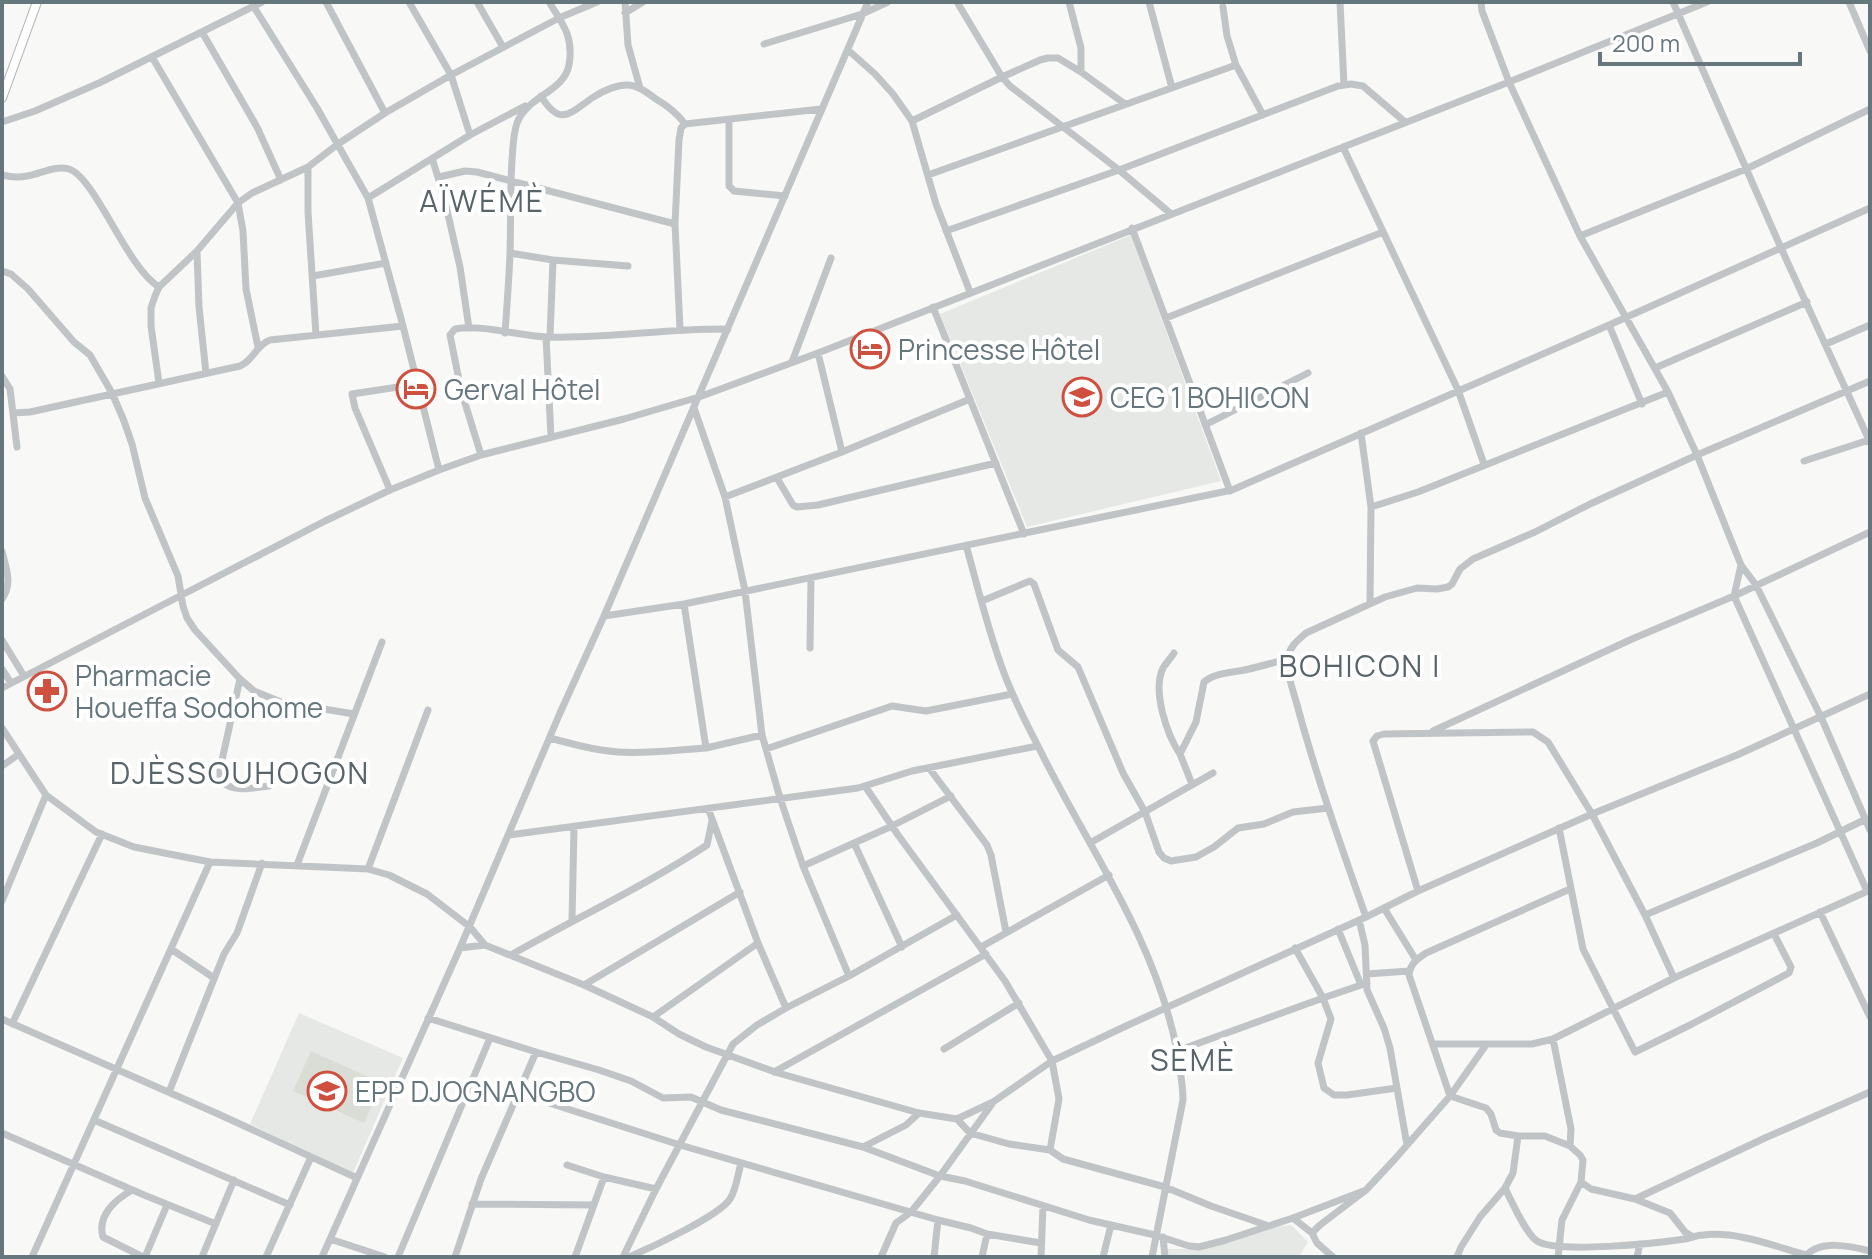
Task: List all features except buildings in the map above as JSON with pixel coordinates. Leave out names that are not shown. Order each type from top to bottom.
[{"type":"main road","points":[[2,98],[37,2]]},
{"type":"street","points":[[2,122],[52,104],[262,2]]},
{"type":"street","points":[[326,2],[385,113]]},
{"type":"street","points":[[409,2],[451,75],[470,135]]},
{"type":"street","points":[[477,2],[503,47]]},
{"type":"street","points":[[368,198],[470,135],[530,104],[566,76],[570,41],[549,2]]},
{"type":"street","points":[[159,383],[151,308],[159,287],[197,251],[238,203],[252,193],[308,167],[385,113],[451,75],[559,18],[597,2]]},
{"type":"street","points":[[625,2],[628,45],[640,88]]},
{"type":"street","points":[[625,13],[643,2]]},
{"type":"street","points":[[322,1257],[470,927],[868,2]]},
{"type":"street","points":[[764,44],[862,14],[888,2]]},
{"type":"street","points":[[957,2],[1002,77],[1170,213]]},
{"type":"street","points":[[1069,2],[1081,48],[1081,72]]},
{"type":"street","points":[[1149,2],[1172,88]]},
{"type":"street","points":[[1340,2],[1344,85]]},
{"type":"street","points":[[1478,2],[1509,82],[1580,236],[1668,392],[1741,565],[1756,585],[1821,717],[1870,830]]},
{"type":"street","points":[[1673,2],[1870,441],[1804,461]]},
{"type":"street","points":[[2,688],[181,594],[390,490],[439,470],[481,455],[699,397],[818,353],[1707,2]]},
{"type":"street","points":[[1849,2],[1870,51]]},
{"type":"street","points":[[254,7],[368,198],[439,470]]},
{"type":"street","points":[[1223,7],[1227,36],[1236,65],[1263,115]]},
{"type":"street","points":[[202,32],[257,127],[281,180]]},
{"type":"street","points":[[848,50],[875,74],[912,121],[946,231],[970,292]]},
{"type":"street","points":[[152,57],[238,203],[246,289],[258,347]]},
{"type":"street","points":[[912,121],[1048,58],[1058,58],[1125,104]]},
{"type":"street","points":[[928,175],[1236,65]]},
{"type":"street","points":[[541,96],[555,113],[562,115],[570,114],[591,98],[612,88],[633,85],[676,112],[685,124]]},
{"type":"street","points":[[946,231],[1344,85],[1363,86],[1405,122]]},
{"type":"street","points":[[505,333],[515,130],[520,116],[530,104]]},
{"type":"street","points":[[680,329],[675,224],[681,128],[685,124],[821,109]]},
{"type":"street","points":[[1580,236],[1746,169],[1870,109]]},
{"type":"street","points":[[729,120],[729,186],[734,191],[785,196]]},
{"type":"street","points":[[1343,147],[1458,390],[1484,464]]},
{"type":"street","points":[[432,158],[460,267],[469,328]]},
{"type":"street","points":[[308,167],[316,335]]},
{"type":"street","points":[[2,175],[29,176],[56,168],[74,171],[140,268],[159,287]]},
{"type":"street","points":[[439,177],[465,171],[477,172],[675,224]]},
{"type":"street","points":[[604,616],[684,604],[1230,491],[1870,208]]},
{"type":"street","points":[[1132,228],[1230,491]]},
{"type":"street","points":[[1166,318],[1383,232]]},
{"type":"street","points":[[197,251],[206,373]]},
{"type":"street","points":[[510,253],[628,266]]},
{"type":"street","points":[[792,362],[831,258]]},
{"type":"street","points":[[551,437],[548,337],[553,260]]},
{"type":"street","points":[[313,276],[386,263]]},
{"type":"street","points":[[2,271],[11,274],[28,289],[74,342],[90,355],[112,393],[124,421],[145,498],[178,576],[187,618],[195,630],[254,691],[281,702],[354,714]]},
{"type":"street","points":[[1655,368],[1807,302]]},
{"type":"street","points":[[933,307],[1024,534]]},
{"type":"street","points":[[1609,325],[1642,404]]},
{"type":"street","points":[[1826,344],[1870,325]]},
{"type":"street","points":[[13,413],[30,412],[240,366],[247,363],[258,347],[270,340],[403,326]]},
{"type":"street","points":[[481,455],[461,390],[450,341],[451,331],[469,328],[548,337],[728,329]]},
{"type":"street","points":[[818,353],[842,452]]},
{"type":"street","points":[[1205,425],[1308,373]]},
{"type":"street","points":[[3,380],[10,389],[17,447]]},
{"type":"street","points":[[1407,1145],[1390,1048],[1365,981],[1362,918],[1290,677],[1288,659],[1291,648],[1306,633],[1370,603],[1417,588],[1448,587],[1466,563],[1697,455],[1870,381]]},
{"type":"street","points":[[390,490],[352,394],[418,384]]},
{"type":"street","points":[[1371,507],[1418,492],[1668,392]]},
{"type":"street","points":[[725,497],[970,399]]},
{"type":"street","points":[[694,408],[725,497],[745,591],[762,735],[803,866],[849,976]]},
{"type":"street","points":[[1361,433],[1371,507],[1370,603]]},
{"type":"street","points":[[777,478],[797,507],[818,505],[996,463]]},
{"type":"street","points":[[1427,733],[1870,532]]},
{"type":"street","points":[[966,545],[991,635],[1012,694],[1061,792],[1128,911],[1167,1007],[1182,1078],[1183,1100],[1165,1187],[1159,1236],[1152,1257]]},
{"type":"street","points":[[2,551],[8,585],[2,599]]},
{"type":"street","points":[[1433,1044],[1532,1044],[1553,1039],[1674,978],[1869,890],[1734,596],[1741,565]]},
{"type":"street","points":[[810,648],[811,578]]},
{"type":"street","points":[[982,601],[1030,581],[1034,584],[1058,650],[1078,667],[1123,773],[1145,812],[1164,858],[1171,861],[1196,857],[1238,828],[1264,824],[1293,812],[1328,808]]},
{"type":"street","points":[[684,604],[706,748]]},
{"type":"street","points":[[2,640],[24,676]]},
{"type":"street","points":[[297,865],[382,642]]},
{"type":"street","points":[[1174,653],[1163,668],[1160,688],[1167,731],[1192,784]]},
{"type":"street","points":[[1180,754],[1196,722],[1206,679],[1288,659]]},
{"type":"street","points":[[2,669],[11,683]]},
{"type":"street","points":[[240,679],[220,781],[239,789],[269,786]]},
{"type":"street","points":[[766,749],[892,706],[926,711],[1012,694]]},
{"type":"street","points":[[460,948],[485,945],[511,955],[653,1017],[692,1041],[774,1072],[919,1113],[957,1119],[993,1102],[1052,1061],[1167,1007],[1559,828],[1870,694]]},
{"type":"street","points":[[368,869],[428,710]]},
{"type":"street","points":[[2,728],[46,795],[102,834],[134,847],[210,862],[368,869],[389,875],[427,894],[470,927],[485,945]]},
{"type":"street","points":[[1418,891],[1373,741],[1384,734],[1533,732],[1548,742],[1592,814],[1674,978]]},
{"type":"street","points":[[550,738],[587,748],[648,753],[706,748],[762,735]]},
{"type":"street","points":[[509,835],[865,786],[895,775],[1037,746]]},
{"type":"street","points":[[2,766],[19,754]]},
{"type":"street","points":[[929,768],[987,845],[1006,932]]},
{"type":"street","points":[[1090,843],[1213,773]]},
{"type":"street","points":[[865,786],[984,951],[1019,1003],[1052,1061],[1059,1099],[1050,1150]]},
{"type":"street","points":[[2,901],[46,795]]},
{"type":"street","points":[[803,866],[951,796]]},
{"type":"street","points":[[708,808],[758,943],[786,1008]]},
{"type":"street","points":[[1645,915],[1804,849],[1866,819]]},
{"type":"street","points":[[707,845],[712,821]]},
{"type":"street","points":[[572,920],[574,828]]},
{"type":"street","points":[[1559,828],[1583,949],[1634,1051],[1638,1052],[1789,973],[1791,967],[1774,934]]},
{"type":"street","points":[[12,1024],[102,834]]},
{"type":"street","points":[[854,843],[902,947]]},
{"type":"street","points":[[511,955],[707,845],[722,846]]},
{"type":"street","points":[[32,1257],[210,862]]},
{"type":"street","points":[[169,1092],[224,954],[237,933],[262,863]]},
{"type":"street","points":[[774,1072],[984,951],[1006,932],[1109,875]]},
{"type":"street","points":[[1450,1096],[1409,971],[1416,960],[1465,935],[1570,889]]},
{"type":"street","points":[[584,985],[740,892]]},
{"type":"street","points":[[1384,908],[1416,960]]},
{"type":"street","points":[[1820,912],[1870,1017]]},
{"type":"street","points":[[623,1257],[733,1044],[786,1008],[957,915]]},
{"type":"street","points":[[1338,929],[1365,981]]},
{"type":"street","points":[[653,1017],[758,943]]},
{"type":"street","points":[[1295,948],[1331,1019],[1318,1063],[1324,1088],[1334,1095],[1397,1088]]},
{"type":"street","points":[[171,949],[214,978]]},
{"type":"street","points":[[1177,1051],[1365,981],[1409,971]]},
{"type":"street","points":[[944,1049],[1019,1003]]},
{"type":"street","points":[[428,1018],[599,1070],[631,1081],[663,1098],[687,1096],[777,1126],[863,1147],[940,1176],[1189,1246],[1199,1247],[1268,1226],[1366,1190]]},
{"type":"street","points":[[2,1019],[357,1178]]},
{"type":"street","points":[[398,1257],[490,1038]]},
{"type":"street","points":[[1553,1039],[1571,1129],[1570,1146]]},
{"type":"street","points":[[1312,1233],[1366,1190],[1450,1096],[1486,1045]]},
{"type":"street","points":[[455,1257],[472,1204],[536,1052]]},
{"type":"street","points":[[522,1084],[549,1103],[680,1145],[987,1234],[1041,1243]]},
{"type":"street","points":[[1635,1199],[1870,1092]]},
{"type":"street","points":[[1450,1096],[1486,1108],[1498,1132],[1545,1136],[1570,1146],[1580,1155],[1583,1160],[1581,1182],[1562,1220],[1558,1257]]},
{"type":"street","points":[[881,1257],[896,1223],[911,1212],[940,1176],[993,1102]]},
{"type":"street","points":[[863,1147],[906,1125],[919,1113]]},
{"type":"street","points":[[957,1119],[970,1133],[1009,1144],[1050,1150],[1078,1164],[1165,1187],[1268,1226]]},
{"type":"street","points":[[94,1120],[290,1205]]},
{"type":"street","points":[[2,1133],[216,1224]]},
{"type":"street","points":[[1457,1257],[1480,1217],[1505,1188],[1513,1173],[1518,1136]]},
{"type":"street","points":[[266,1257],[311,1157]]},
{"type":"street","points":[[629,1257],[723,1206],[731,1196],[741,1163]]},
{"type":"street","points":[[567,1165],[656,1189]]},
{"type":"street","points":[[575,1257],[604,1177]]},
{"type":"street","points":[[202,1257],[234,1180]]},
{"type":"street","points":[[1581,1182],[1591,1189],[1635,1199],[1670,1213],[1693,1237]]},
{"type":"street","points":[[1505,1188],[1535,1239],[1559,1247],[1640,1244],[1703,1235],[1743,1238],[1806,1256],[1816,1248],[1832,1246],[1870,1251]]},
{"type":"street","points":[[132,1190],[109,1208],[102,1235],[144,1257],[167,1205]]},
{"type":"street","points":[[472,1204],[594,1205]]},
{"type":"street","points":[[1041,1257],[1043,1206]]},
{"type":"street","points":[[1293,1218],[1312,1233],[1317,1243],[1333,1257]]},
{"type":"street","points":[[934,1257],[938,1220]]},
{"type":"street","points":[[1103,1257],[1111,1225]]},
{"type":"street","points":[[982,1257],[987,1234]]},
{"type":"street","points":[[1159,1236],[1165,1257]]},
{"type":"street","points":[[330,1239],[385,1257]]},
{"type":"street","points":[[1637,1257],[1640,1244]]},
{"type":"shaded area","name":"CEG 1 BOHICON","points":[[1131,235],[1221,481],[1027,527],[940,314]]},
{"type":"shaded area","name":"EPP DJOGNANGBO","points":[[299,1013],[403,1058],[353,1173],[250,1124]]},
{"type":"shaded area","points":[[311,1051],[382,1083],[364,1123],[293,1091]]},
{"type":"shaded area","points":[[1291,1225],[1308,1242],[1299,1257],[1168,1257],[1168,1249],[1202,1249]]},
{"type":"place","name":"Princesse Hôtel","points":[[870,349]]},
{"type":"place","name":"Gerval Hôtel","points":[[416,389]]},
{"type":"place","name":"CEG 1 BOHICON","points":[[1082,397]]},
{"type":"place","name":"Pharmacie Houeffa Sodohome","points":[[47,691]]},
{"type":"place","name":"EPP DJOGNANGBO","points":[[327,1091]]},
{"type":"district","name":"AÏWÉMÈ","points":[[482,200]]},
{"type":"district","name":"BOHICON I","points":[[1360,665]]},
{"type":"district","name":"DJÈSSOUHOGON","points":[[240,772]]},
{"type":"district","name":"SÈMÈ","points":[[1193,1059]]}]
